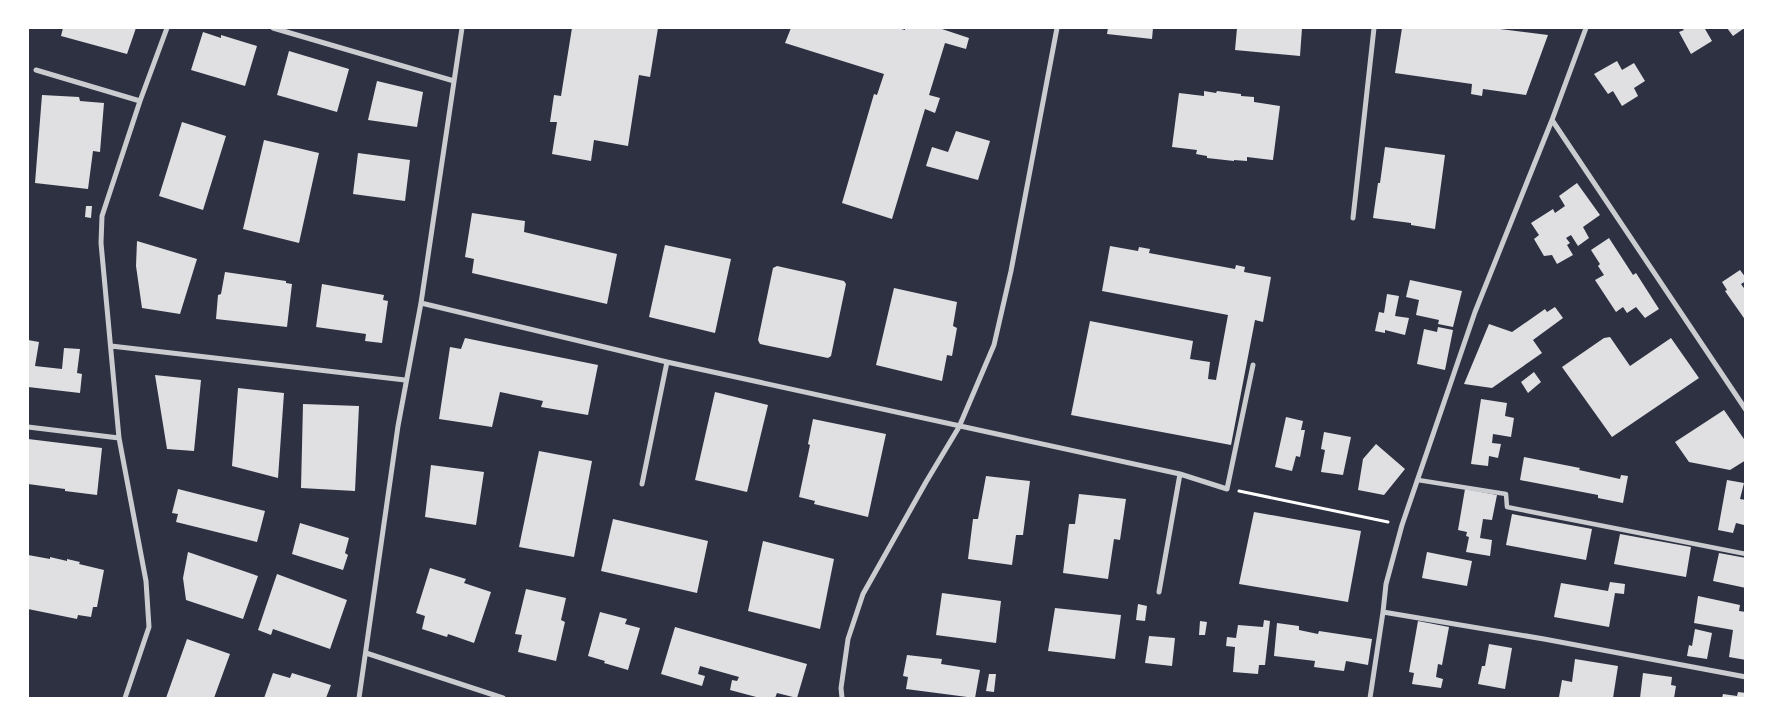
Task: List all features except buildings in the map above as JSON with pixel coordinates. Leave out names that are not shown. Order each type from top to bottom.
[{"type":"street","points":[[125,698],[149,626],[146,581],[119,438],[101,243],[102,216],[140,101],[167,28]]},
{"type":"street","points":[[273,28],[454,81]]},
{"type":"street","points":[[359,698],[405,380],[421,303],[462,28]]},
{"type":"street","points":[[842,698],[841,688],[848,639],[863,594],[959,427],[994,345],[1011,271],[1057,28]]},
{"type":"street","points":[[1353,218],[1374,28]]},
{"type":"street","points":[[1370,698],[1386,584],[1402,525],[1475,312],[1552,120],[1586,28]]},
{"type":"street","points":[[36,70],[140,101]]},
{"type":"street","points":[[1552,120],[1746,410]]},
{"type":"street","points":[[421,303],[667,362],[1180,474],[1227,489],[1253,365]]},
{"type":"street","points":[[111,346],[405,380]]},
{"type":"street","points":[[642,484],[667,362]]},
{"type":"street","points":[[28,427],[119,438]]},
{"type":"street","points":[[1160,592],[1180,474]]},
{"type":"street","points":[[1418,480],[1506,494],[1507,507],[1746,554]]},
{"type":"street","points":[[1383,612],[1544,639],[1746,677]]},
{"type":"street","points":[[366,652],[503,698]]},
{"type":"path","points":[[1227,489],[1402,525]]}]
